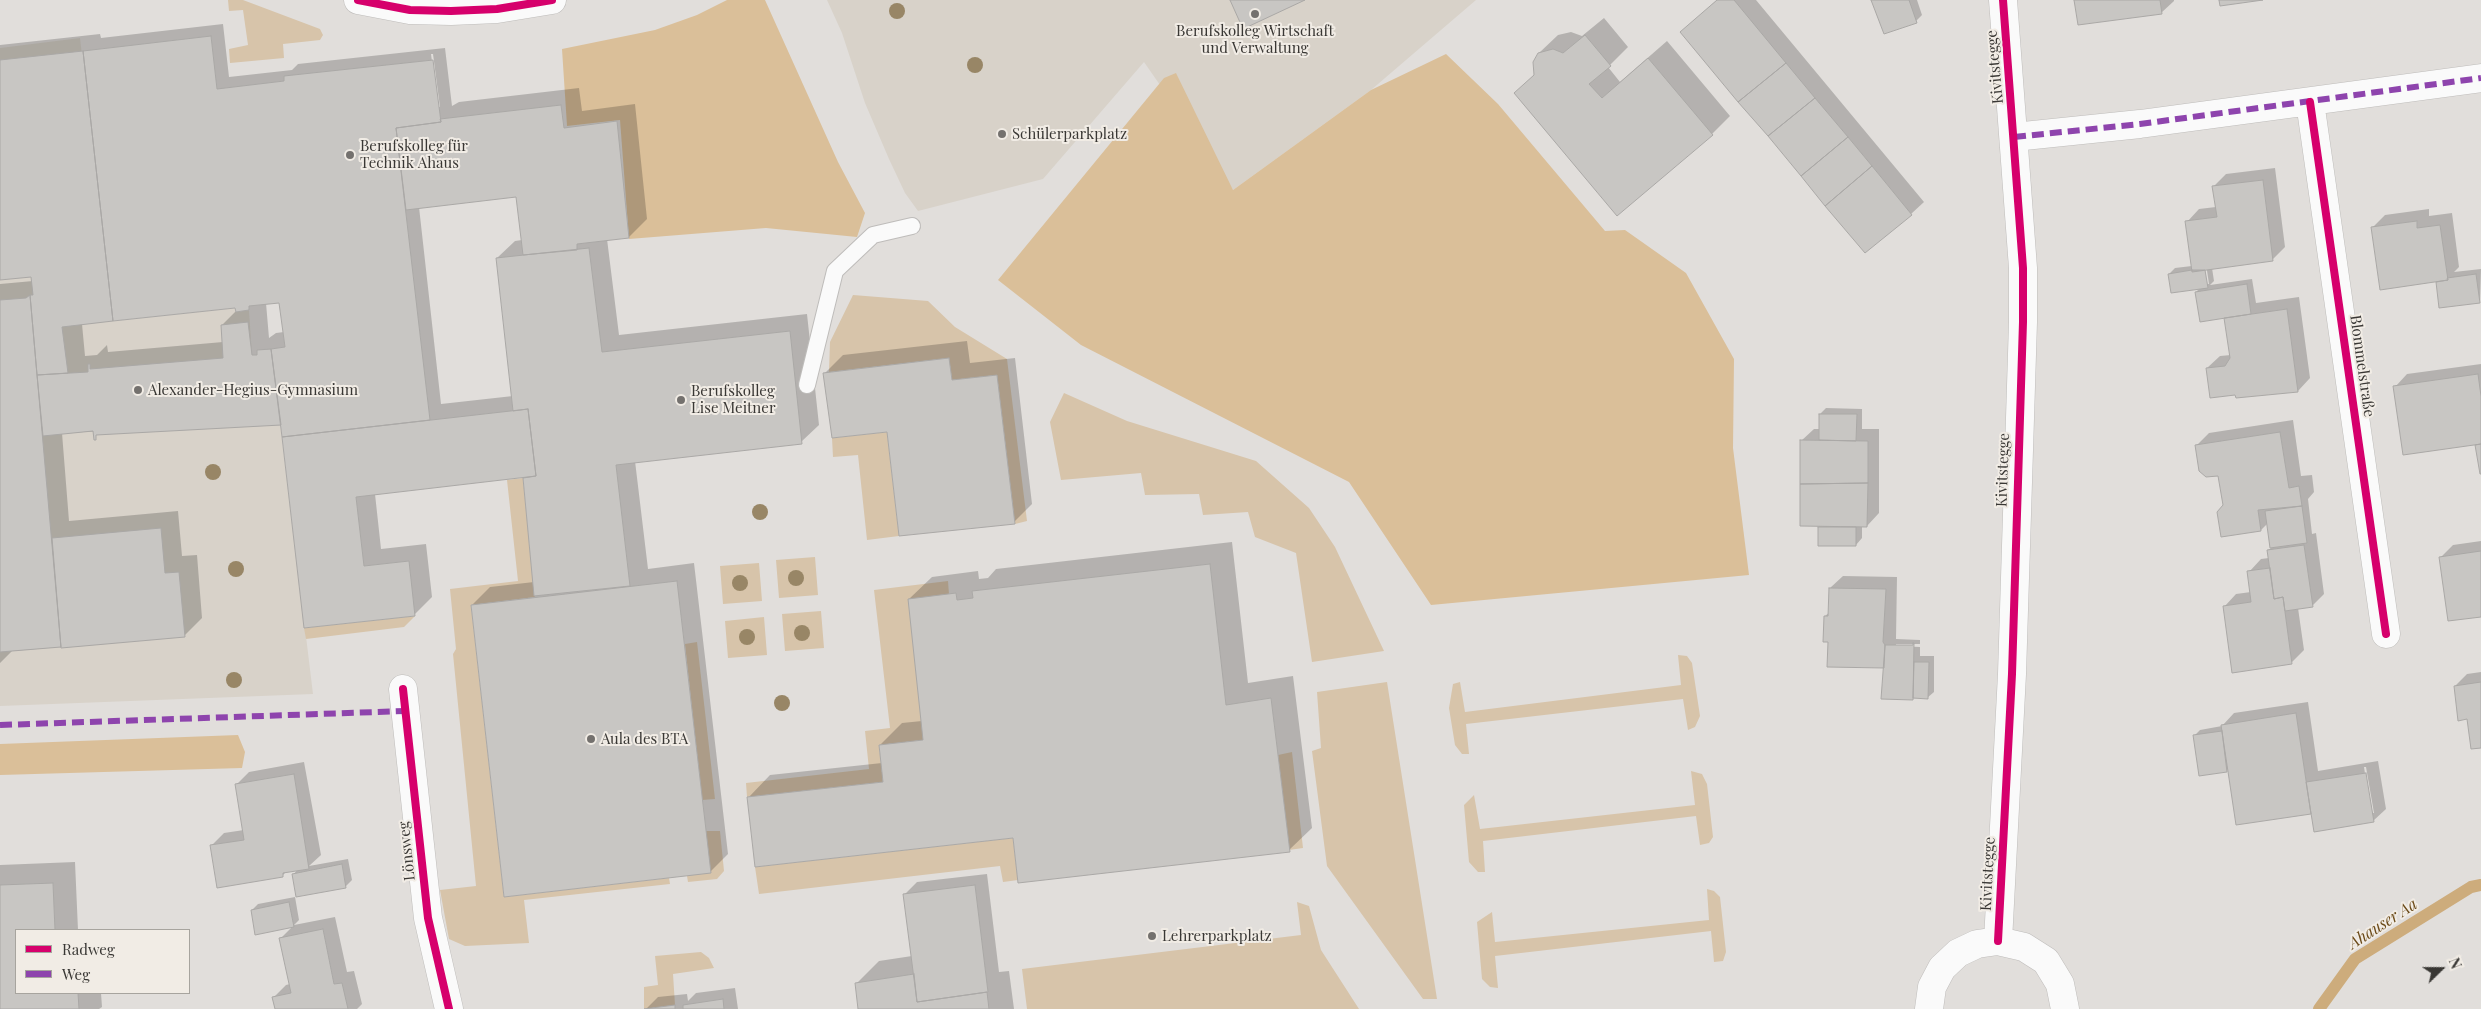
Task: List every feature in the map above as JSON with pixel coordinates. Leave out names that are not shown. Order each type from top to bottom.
[{"type":"street","points":[[358,0],[410,10],[451,10],[497,9],[552,0]]},
{"type":"street","name":"Kivitstegge","points":[[1998,941],[2012,674],[2023,322],[2023,268],[2003,0]]},
{"type":"street","points":[[2014,138],[2140,124],[2481,78]]},
{"type":"street","name":"Blommelstraße","points":[[2310,102],[2386,634]]},
{"type":"street","name":"Lönsweg","points":[[403,689],[428,918],[449,1009]]},
{"type":"street","points":[[1929,1009],[1932,987],[1942,968],[1958,953],[1977,944],[1998,941],[2024,947],[2046,961],[2060,984],[2065,1009]]},
{"type":"lane","points":[[807,384],[835,271],[872,235],[912,226]]},
{"type":"shaded area","points":[[228,0],[243,0],[320,29],[323,35],[320,40],[283,44],[284,58],[230,63],[229,49],[248,45],[243,10],[229,11]]},
{"type":"shaded area","points":[[727,0],[765,0],[838,162],[865,213],[857,237],[766,228],[629,239],[620,120],[567,126],[562,49],[655,30],[697,15]]},
{"type":"shaded area","name":"Schülerparkplatz","points":[[827,0],[1476,0],[1371,90],[1233,190],[1144,62],[1043,179],[918,211],[905,193],[889,159],[865,103],[842,33]]},
{"type":"shaded area","name":"Alexander-Hegius-Gymnasium","points":[[80,38],[113,321],[235,308],[236,312],[249,310],[252,355],[257,355],[257,350],[271,349],[313,694],[0,706],[0,48]]},
{"type":"shaded area","points":[[1446,54],[1498,104],[1605,231],[1625,230],[1686,273],[1734,359],[1733,448],[1749,575],[1431,605],[1349,482],[1081,345],[998,280],[1164,78],[1176,73],[1233,190],[1371,90]]},
{"type":"shaded area","points":[[853,295],[928,301],[955,327],[1007,359],[1027,521],[1015,524],[997,375],[952,380],[949,358],[829,372],[830,342]]},
{"type":"shaded area","points":[[1064,393],[1127,421],[1256,461],[1309,508],[1335,547],[1384,651],[1312,662],[1296,553],[1255,537],[1248,512],[1203,515],[1199,494],[1145,495],[1141,473],[1061,480],[1050,422]]},
{"type":"shaded area","points":[[887,432],[899,536],[867,540],[858,455],[833,457],[832,438]]},
{"type":"shaded area","points":[[523,478],[535,597],[471,605],[504,897],[669,878],[670,884],[524,900],[529,943],[465,946],[449,939],[440,890],[476,886],[453,654],[456,649],[450,589],[518,581],[507,480]]},
{"type":"shaded area","points":[[815,557],[818,595],[779,598],[776,560]]},
{"type":"shaded area","points":[[759,563],[762,601],[723,604],[720,566]]},
{"type":"shaded area","points":[[948,581],[949,594],[923,740],[879,745],[883,782],[747,797],[746,783],[869,769],[865,731],[890,728],[874,590]]},
{"type":"shaded area","points":[[821,611],[824,648],[785,651],[782,614]]},
{"type":"shaded area","points":[[415,616],[404,627],[306,639],[304,628]]},
{"type":"shaded area","points":[[764,617],[767,655],[728,658],[725,621]]},
{"type":"shaded area","points":[[697,642],[715,799],[702,800],[685,644]]},
{"type":"shaded area","points":[[1678,655],[1687,656],[1692,663],[1700,716],[1695,727],[1688,730],[1683,699],[1466,724],[1469,754],[1462,754],[1455,745],[1449,708],[1453,684],[1460,682],[1465,712],[1681,685]]},
{"type":"shaded area","points":[[1387,682],[1437,999],[1423,999],[1327,866],[1312,751],[1321,748],[1317,692]]},
{"type":"shaded area","points":[[238,735],[245,752],[242,768],[0,775],[0,744]]},
{"type":"shaded area","points":[[1292,752],[1303,848],[1289,850],[1278,755]]},
{"type":"shaded area","points":[[1691,771],[1702,774],[1707,784],[1713,837],[1709,843],[1700,845],[1696,816],[1483,841],[1485,872],[1478,872],[1469,862],[1464,805],[1474,795],[1480,829],[1695,805]]},
{"type":"shaded area","points":[[706,831],[720,831],[724,871],[717,879],[688,882],[687,876]]},
{"type":"shaded area","points":[[1013,838],[1018,880],[1003,882],[1000,866],[759,894],[755,867]]},
{"type":"shaded area","points":[[1707,889],[1714,891],[1720,897],[1726,952],[1723,961],[1714,962],[1711,931],[1495,956],[1498,988],[1490,987],[1482,979],[1477,922],[1492,912],[1495,942],[1709,920]]},
{"type":"shaded area","points":[[1297,902],[1309,906],[1321,950],[1359,1009],[1027,1009],[1022,969],[1301,935]]},
{"type":"shaded area","points":[[701,952],[709,958],[714,968],[673,974],[675,1005],[644,1009],[644,987],[658,985],[655,956]]},
{"type":"building","name":"Berufskolleg Wirtschaft und Verwaltung","points":[[1230,0],[1305,0],[1243,29]]},
{"type":"building","points":[[1717,0],[1734,0],[1786,63],[1738,102],[1680,32]]},
{"type":"building","points":[[1871,0],[1909,0],[1917,23],[1884,34]]},
{"type":"building","points":[[2074,0],[2160,0],[2162,14],[2078,25]]},
{"type":"building","points":[[2219,0],[2263,0],[2220,6]]},
{"type":"building","points":[[1585,35],[1611,66],[1589,84],[1602,98],[1648,58],[1713,135],[1617,216],[1514,93],[1534,75],[1533,62],[1538,53],[1553,49],[1563,53]]},
{"type":"building","points":[[211,36],[217,89],[284,81],[284,76],[433,60],[441,122],[396,128],[430,420],[282,437],[271,349],[285,347],[279,303],[249,306],[249,310],[236,312],[235,308],[113,321],[83,51]]},
{"type":"building","points":[[83,51],[113,321],[62,327],[68,373],[37,375],[30,295],[33,295],[31,277],[0,280],[0,60]]},
{"type":"building","points":[[1786,63],[1815,98],[1768,136],[1738,102]]},
{"type":"building","points":[[1815,98],[1848,137],[1801,176],[1768,136]]},
{"type":"building","points":[[561,105],[564,128],[617,121],[629,238],[577,244],[577,250],[523,255],[516,197],[406,210],[396,128],[441,122],[440,119]]},
{"type":"building","points":[[1848,137],[1872,166],[1825,206],[1801,176]]},
{"type":"building","points":[[1872,166],[1912,215],[1865,253],[1825,206]]},
{"type":"building","points":[[2263,180],[2273,261],[2192,272],[2185,221],[2217,217],[2212,186]]},
{"type":"building","points":[[2417,221],[2417,228],[2440,225],[2448,280],[2380,290],[2371,227]]},
{"type":"building","points":[[589,248],[602,352],[790,331],[802,444],[616,465],[630,586],[534,596],[523,478],[536,476],[528,409],[513,411],[496,258]]},
{"type":"building","points":[[2205,270],[2208,288],[2171,293],[2168,274]]},
{"type":"building","points":[[2476,274],[2480,303],[2439,308],[2436,282],[2448,280],[2447,278]]},
{"type":"building","points":[[2247,284],[2251,314],[2200,322],[2195,292]]},
{"type":"building","points":[[30,295],[61,647],[0,652],[0,300],[26,298]]},
{"type":"building","points":[[2287,309],[2298,392],[2236,398],[2235,395],[2210,398],[2206,368],[2225,366],[2230,358],[2224,318]]},
{"type":"building","points":[[248,322],[252,355],[257,355],[257,350],[271,349],[281,425],[96,435],[96,440],[94,440],[93,431],[43,436],[37,375],[88,372],[88,364],[90,364],[90,369],[223,358],[221,325]]},
{"type":"building","points":[[949,358],[952,380],[997,375],[1015,524],[899,536],[887,432],[832,438],[823,373]]},
{"type":"building","points":[[2478,374],[2481,396],[2481,444],[2403,455],[2393,386]]},
{"type":"building","points":[[528,409],[536,476],[356,497],[364,566],[409,561],[415,616],[304,628],[282,437]]},
{"type":"building","points":[[1819,414],[1857,414],[1856,441],[1819,440]]},
{"type":"building","points":[[2280,432],[2289,488],[2299,486],[2302,506],[2258,510],[2261,531],[2221,537],[2217,512],[2223,505],[2218,476],[2206,477],[2199,471],[2195,445]]},
{"type":"building","points":[[1800,440],[1868,441],[1868,483],[1800,484]]},
{"type":"building","points":[[2481,444],[2481,474],[2480,474],[2475,445]]},
{"type":"building","points":[[1868,483],[1867,527],[1800,526],[1800,484]]},
{"type":"building","points":[[2302,506],[2307,543],[2270,548],[2265,511]]},
{"type":"building","points":[[1818,527],[1856,527],[1856,546],[1818,546]]},
{"type":"building","points":[[161,528],[165,573],[179,572],[185,637],[61,648],[52,538]]},
{"type":"building","points":[[2304,545],[2313,607],[2285,611],[2283,597],[2274,599],[2267,550]]},
{"type":"building","points":[[2481,551],[2481,617],[2448,621],[2439,557]]},
{"type":"building","points":[[1210,564],[1226,705],[1271,698],[1290,852],[1018,883],[1013,838],[755,867],[747,797],[883,782],[879,745],[923,740],[908,599],[956,593],[957,600],[973,598],[972,591]]},
{"type":"building","points":[[2270,568],[2274,599],[2283,597],[2292,664],[2232,673],[2223,606],[2251,602],[2247,571]]},
{"type":"building","name":"Aula des BTA","points":[[677,581],[711,873],[504,897],[471,605]]},
{"type":"building","points":[[1829,588],[1886,589],[1883,642],[1885,645],[1884,668],[1827,667],[1828,642],[1823,642],[1824,616],[1828,616]]},
{"type":"building","points":[[1914,643],[1913,700],[1881,699],[1885,645],[1913,645]]},
{"type":"building","points":[[1914,662],[1929,662],[1928,699],[1913,698]]},
{"type":"building","points":[[2481,682],[2481,748],[2471,749],[2467,719],[2458,721],[2454,686]]},
{"type":"building","points":[[2296,713],[2311,814],[2236,825],[2221,725]]},
{"type":"building","points":[[2222,731],[2227,772],[2199,776],[2193,735]]},
{"type":"building","points":[[2366,773],[2374,822],[2314,832],[2306,782]]},
{"type":"building","points":[[294,774],[309,869],[283,873],[283,877],[217,888],[210,845],[244,840],[235,784]]},
{"type":"building","points":[[342,864],[346,888],[296,897],[292,874]]},
{"type":"building","points":[[53,883],[55,929],[15,929],[15,994],[78,994],[79,1009],[0,1009],[0,885]]},
{"type":"building","points":[[975,885],[988,992],[917,1002],[903,894]]},
{"type":"building","points":[[289,902],[294,927],[255,935],[251,910]]},
{"type":"building","points":[[323,929],[334,984],[342,983],[348,1009],[275,1009],[272,997],[291,993],[279,938]]},
{"type":"building","points":[[914,974],[917,1002],[987,992],[989,1009],[858,1009],[855,983]]},
{"type":"building","points":[[723,999],[724,1009],[683,1009],[683,1005]]},
{"type":"building","points":[[675,1005],[675,1009],[644,1009]]},
{"type":"waterway","name":"Ahauser Aa","points":[[2319,1009],[2355,959],[2471,887],[2481,885]]},
{"type":"marked path","points":[[2014,137],[2140,124],[2481,78]]},
{"type":"marked path","points":[[0,725],[406,711]]},
{"type":"cycle path","points":[[358,0],[410,10],[451,11],[497,9],[552,0]]},
{"type":"cycle path","points":[[1998,941],[2012,674],[2023,322],[2023,268],[2003,0]]},
{"type":"cycle path","points":[[2310,102],[2386,634]]},
{"type":"cycle path","points":[[403,689],[428,918],[449,1009]]},
{"type":"place","name":"Berufskolleg Wirtschaft und Verwaltung","points":[[1255,14]]},
{"type":"place","name":"Schülerparkplatz","points":[[1002,134]]},
{"type":"place","name":"Berufskolleg für Technik Ahaus","points":[[350,155]]},
{"type":"place","name":"Alexander-Hegius-Gymnasium","points":[[138,390]]},
{"type":"place","name":"Berufskolleg Lise Meitner","points":[[681,400]]},
{"type":"place","name":"Aula des BTA","points":[[591,739]]},
{"type":"place","name":"Lehrerparkplatz","points":[[1152,936]]}]
